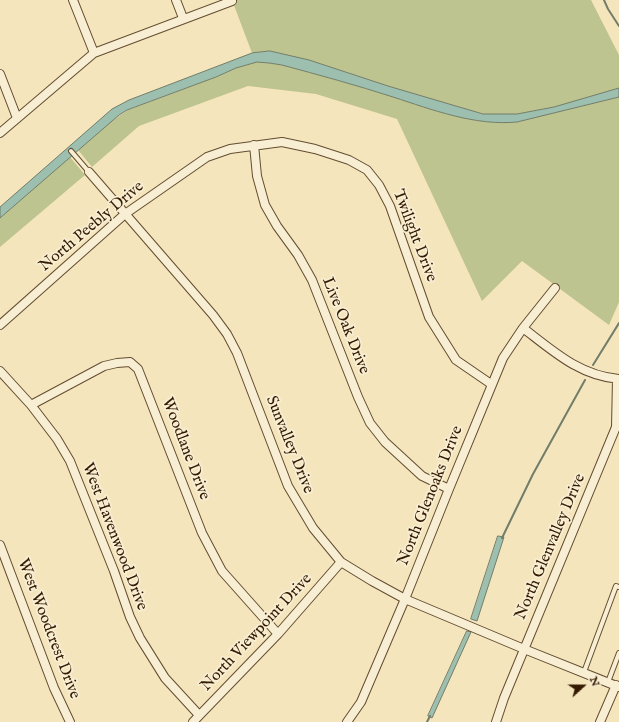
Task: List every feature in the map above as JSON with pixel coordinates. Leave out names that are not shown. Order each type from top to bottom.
[{"type":"street","points":[[73,0],[94,53]]},
{"type":"street","points":[[176,0],[184,18]]},
{"type":"street","points":[[0,133],[94,53],[232,1]]},
{"type":"street","points":[[0,74],[17,118]]},
{"type":"street","name":"Twilight Drive","points":[[254,145],[282,142],[314,149],[349,160],[367,170],[379,185],[390,206],[429,318],[456,360],[491,384]]},
{"type":"street","name":"North Peebly Drive","points":[[0,325],[125,214],[207,158],[230,149],[254,145]]},
{"type":"street","name":"Live Oak Drive","points":[[254,145],[257,176],[265,205],[277,226],[298,255],[312,280],[358,397],[370,423],[385,442],[422,476],[448,489]]},
{"type":"street","name":"Sunvalley Drive","points":[[89,172],[213,315],[227,334],[248,382],[288,486],[313,528],[341,562],[406,599],[614,685]]},
{"type":"street","name":"North Glenoaks Drive","points":[[346,722],[361,702],[406,599],[448,489],[503,358],[523,328],[555,288]]},
{"type":"street","points":[[523,328],[570,364],[592,373],[618,379]]},
{"type":"street","name":"Woodlane Drive","points":[[31,406],[104,366],[130,362],[138,369],[208,546],[222,571],[278,634]]},
{"type":"street","name":"West Havenwood Drive","points":[[0,371],[31,406],[57,439],[70,461],[114,570],[130,617],[140,638],[165,678],[199,715]]},
{"type":"street","name":"North Glenvalley Drive","points":[[496,722],[524,649],[616,428],[618,379]]},
{"type":"street","name":"West Woodcrest Drive","points":[[0,545],[54,688],[70,722]]},
{"type":"street","name":"North Viewpoint Drive","points":[[193,722],[278,634],[341,562]]},
{"type":"street","points":[[600,722],[614,685]]},
{"type":"lane","points":[[72,151],[89,172]]},
{"type":"lane","points":[[584,672],[616,586],[619,587]]},
{"type":"lane","points":[[614,685],[619,653]]},
{"type":"green space","points":[[232,0],[591,0],[619,55],[619,88],[554,107],[517,114],[483,114],[388,86],[309,60],[270,51],[252,53]]},
{"type":"green space","points":[[257,62],[282,65],[324,76],[439,112],[486,122],[517,122],[619,97],[619,302],[609,325],[522,261],[482,301],[397,119],[316,94],[248,86],[139,126],[92,167],[78,150],[113,120],[128,110],[236,68]]},
{"type":"green space","points":[[70,157],[85,175],[0,247],[0,218]]},
{"type":"shaded area","points":[[270,51],[309,60],[388,86],[483,114],[517,114],[554,107],[619,88],[619,97],[517,122],[486,122],[439,112],[324,76],[282,65],[257,62],[236,68],[216,77],[127,110],[119,115],[0,218],[0,207],[112,109],[129,100],[252,53]]},
{"type":"shaded area","points":[[498,536],[504,537],[477,621],[471,619]]},
{"type":"shaded area","points":[[467,631],[471,632],[432,718],[428,716]]},
{"type":"waterway","points":[[604,0],[619,26]]},
{"type":"waterway","points":[[593,365],[619,323]]},
{"type":"waterway","points":[[502,538],[533,474],[585,380]]},
{"type":"waterway","points":[[427,722],[430,716]]}]
